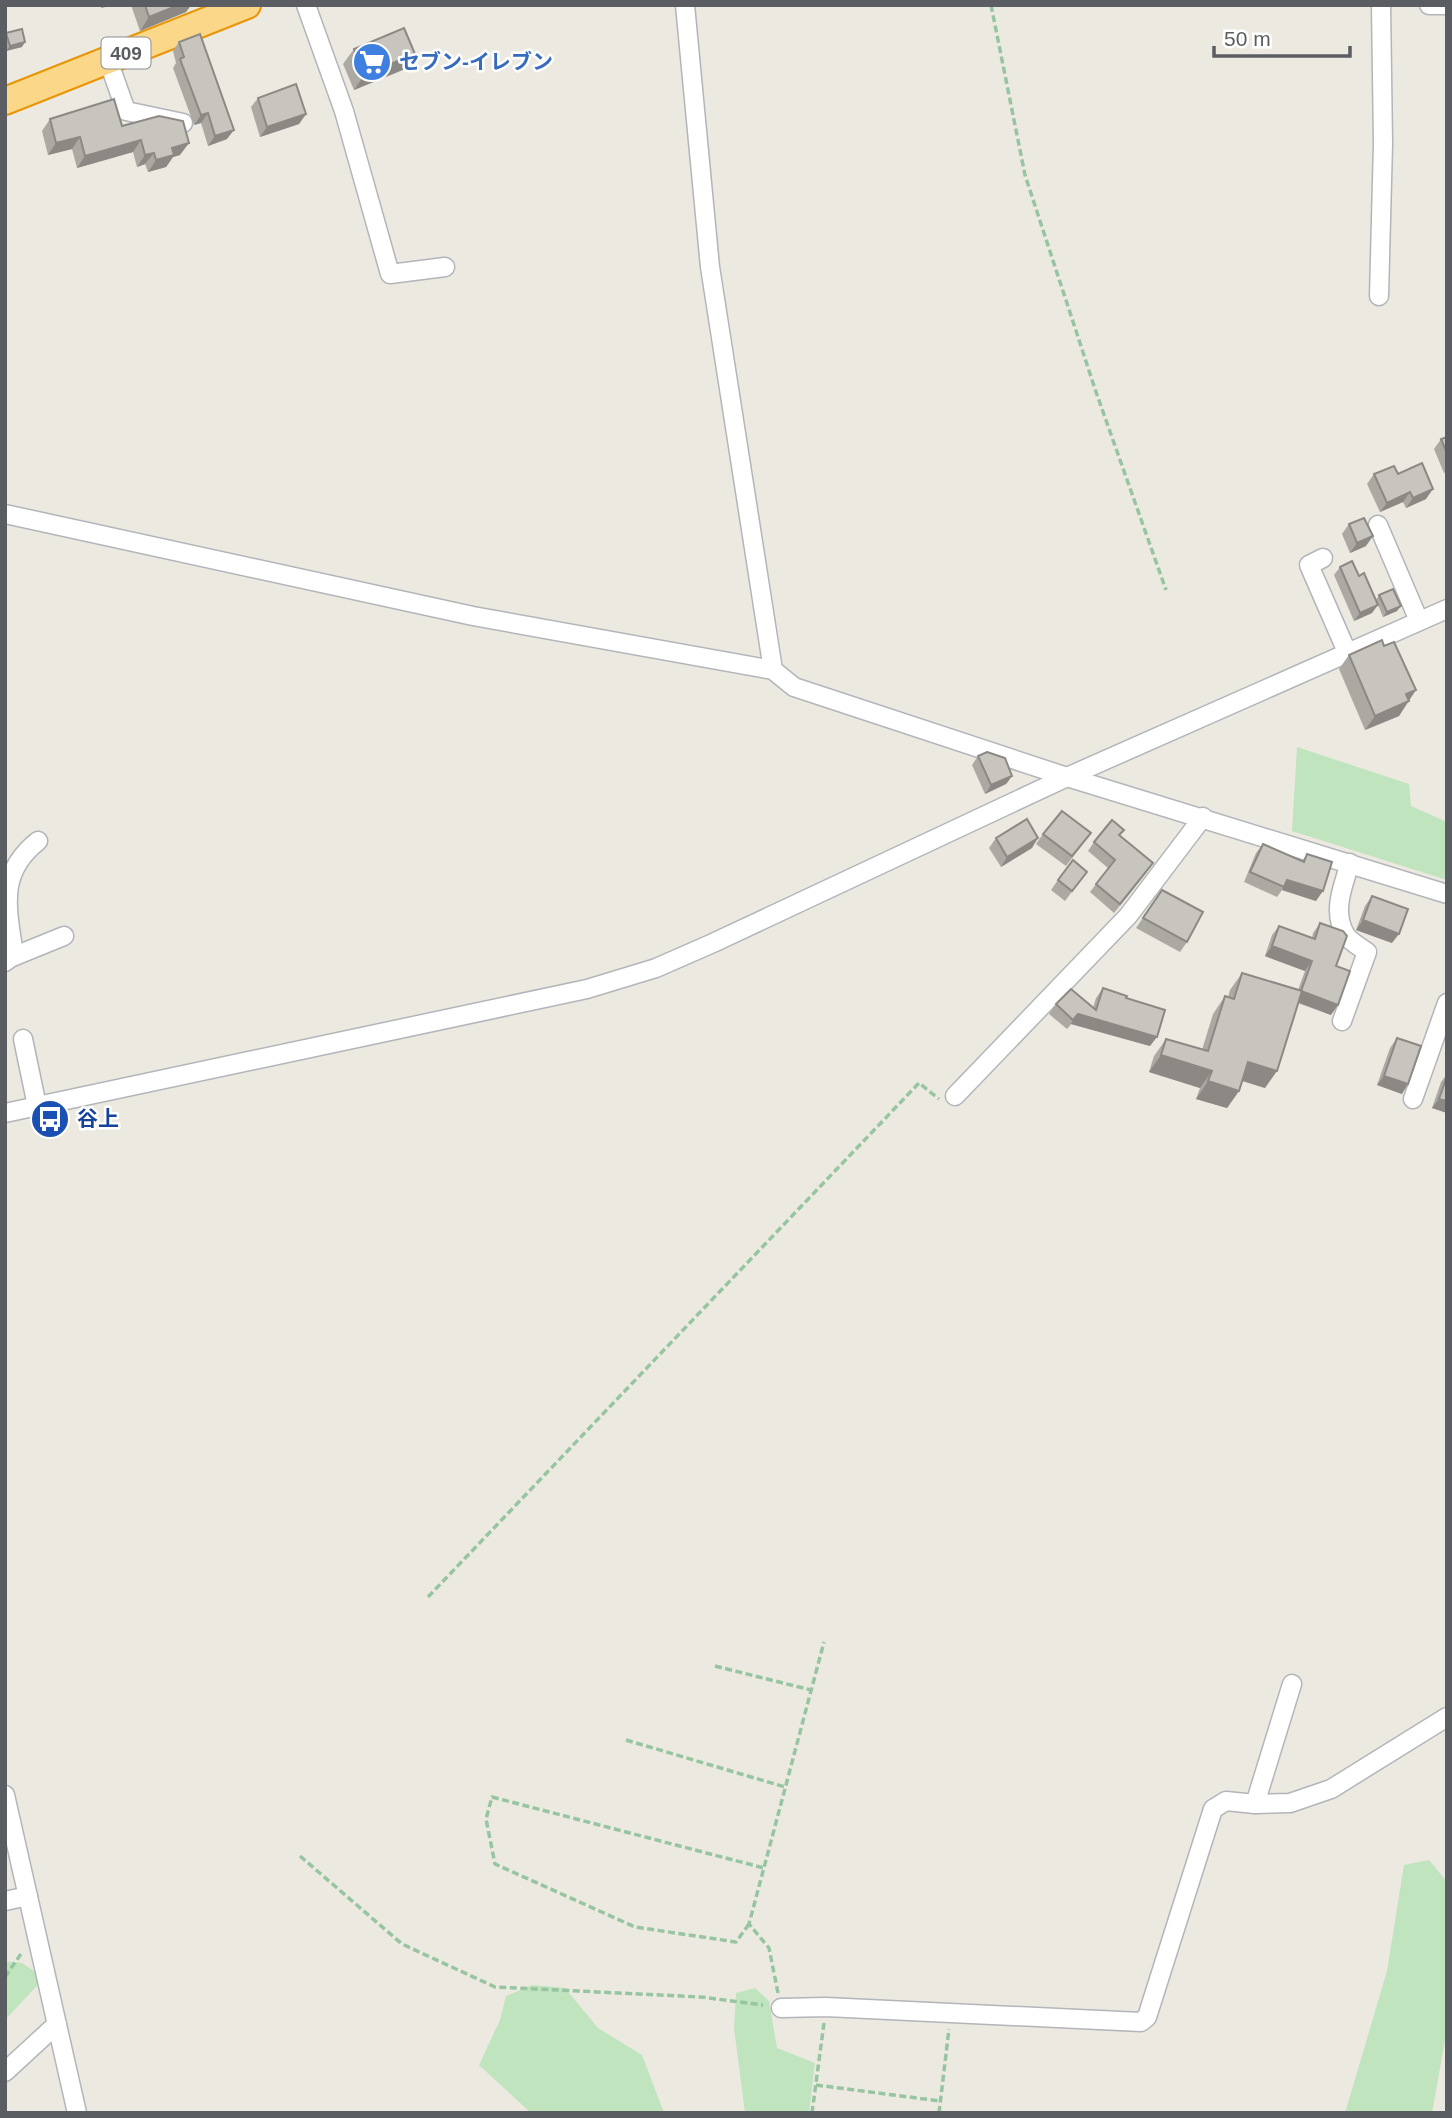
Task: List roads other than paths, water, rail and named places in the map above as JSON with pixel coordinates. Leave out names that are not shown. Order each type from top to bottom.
[{"type":"highway","name":"409","points":[[5,101],[108,60],[201,14],[247,5]]},
{"type":"street","points":[[306,5],[344,111],[390,274],[445,267]]},
{"type":"street","points":[[685,5],[710,267],[773,670]]},
{"type":"street","points":[[1379,296],[1383,143],[1381,5]]},
{"type":"street","points":[[1429,5],[1447,5]]},
{"type":"street","points":[[108,60],[126,111],[183,123]]},
{"type":"street","points":[[5,514],[473,616],[773,670],[794,687],[1067,777],[1447,894]]},
{"type":"street","points":[[1378,525],[1419,621]]},
{"type":"street","points":[[1323,558],[1308,565],[1347,652]]},
{"type":"street","points":[[5,1113],[587,989],[656,968],[1067,777],[1447,609]]},
{"type":"street","points":[[955,1096],[1128,916],[1203,817]]},
{"type":"street","points":[[8,960],[13,948],[6,884],[14,865],[25,850],[38,841]]},
{"type":"street","points":[[1342,1021],[1367,952],[1346,936],[1340,919],[1339,901],[1350,863]]},
{"type":"street","points":[[8,960],[65,936]]},
{"type":"street","points":[[1413,1099],[1447,1003]]},
{"type":"street","points":[[23,1039],[37,1107]]},
{"type":"street","points":[[1255,1804],[1292,1684]]},
{"type":"street","points":[[780,2008],[826,2007],[1140,2022],[1147,2017],[1213,1809],[1226,1801],[1255,1804],[1290,1802],[1331,1788],[1447,1717]]},
{"type":"street","points":[[6,1800],[77,2113]]},
{"type":"street","points":[[5,1901],[28,1896]]},
{"type":"street","points":[[5,2072],[57,2024]]},
{"type":"place","name":"セブン-イレブン","points":[[372,62]]},
{"type":"place","name":"谷上","points":[[50,1119]]}]
